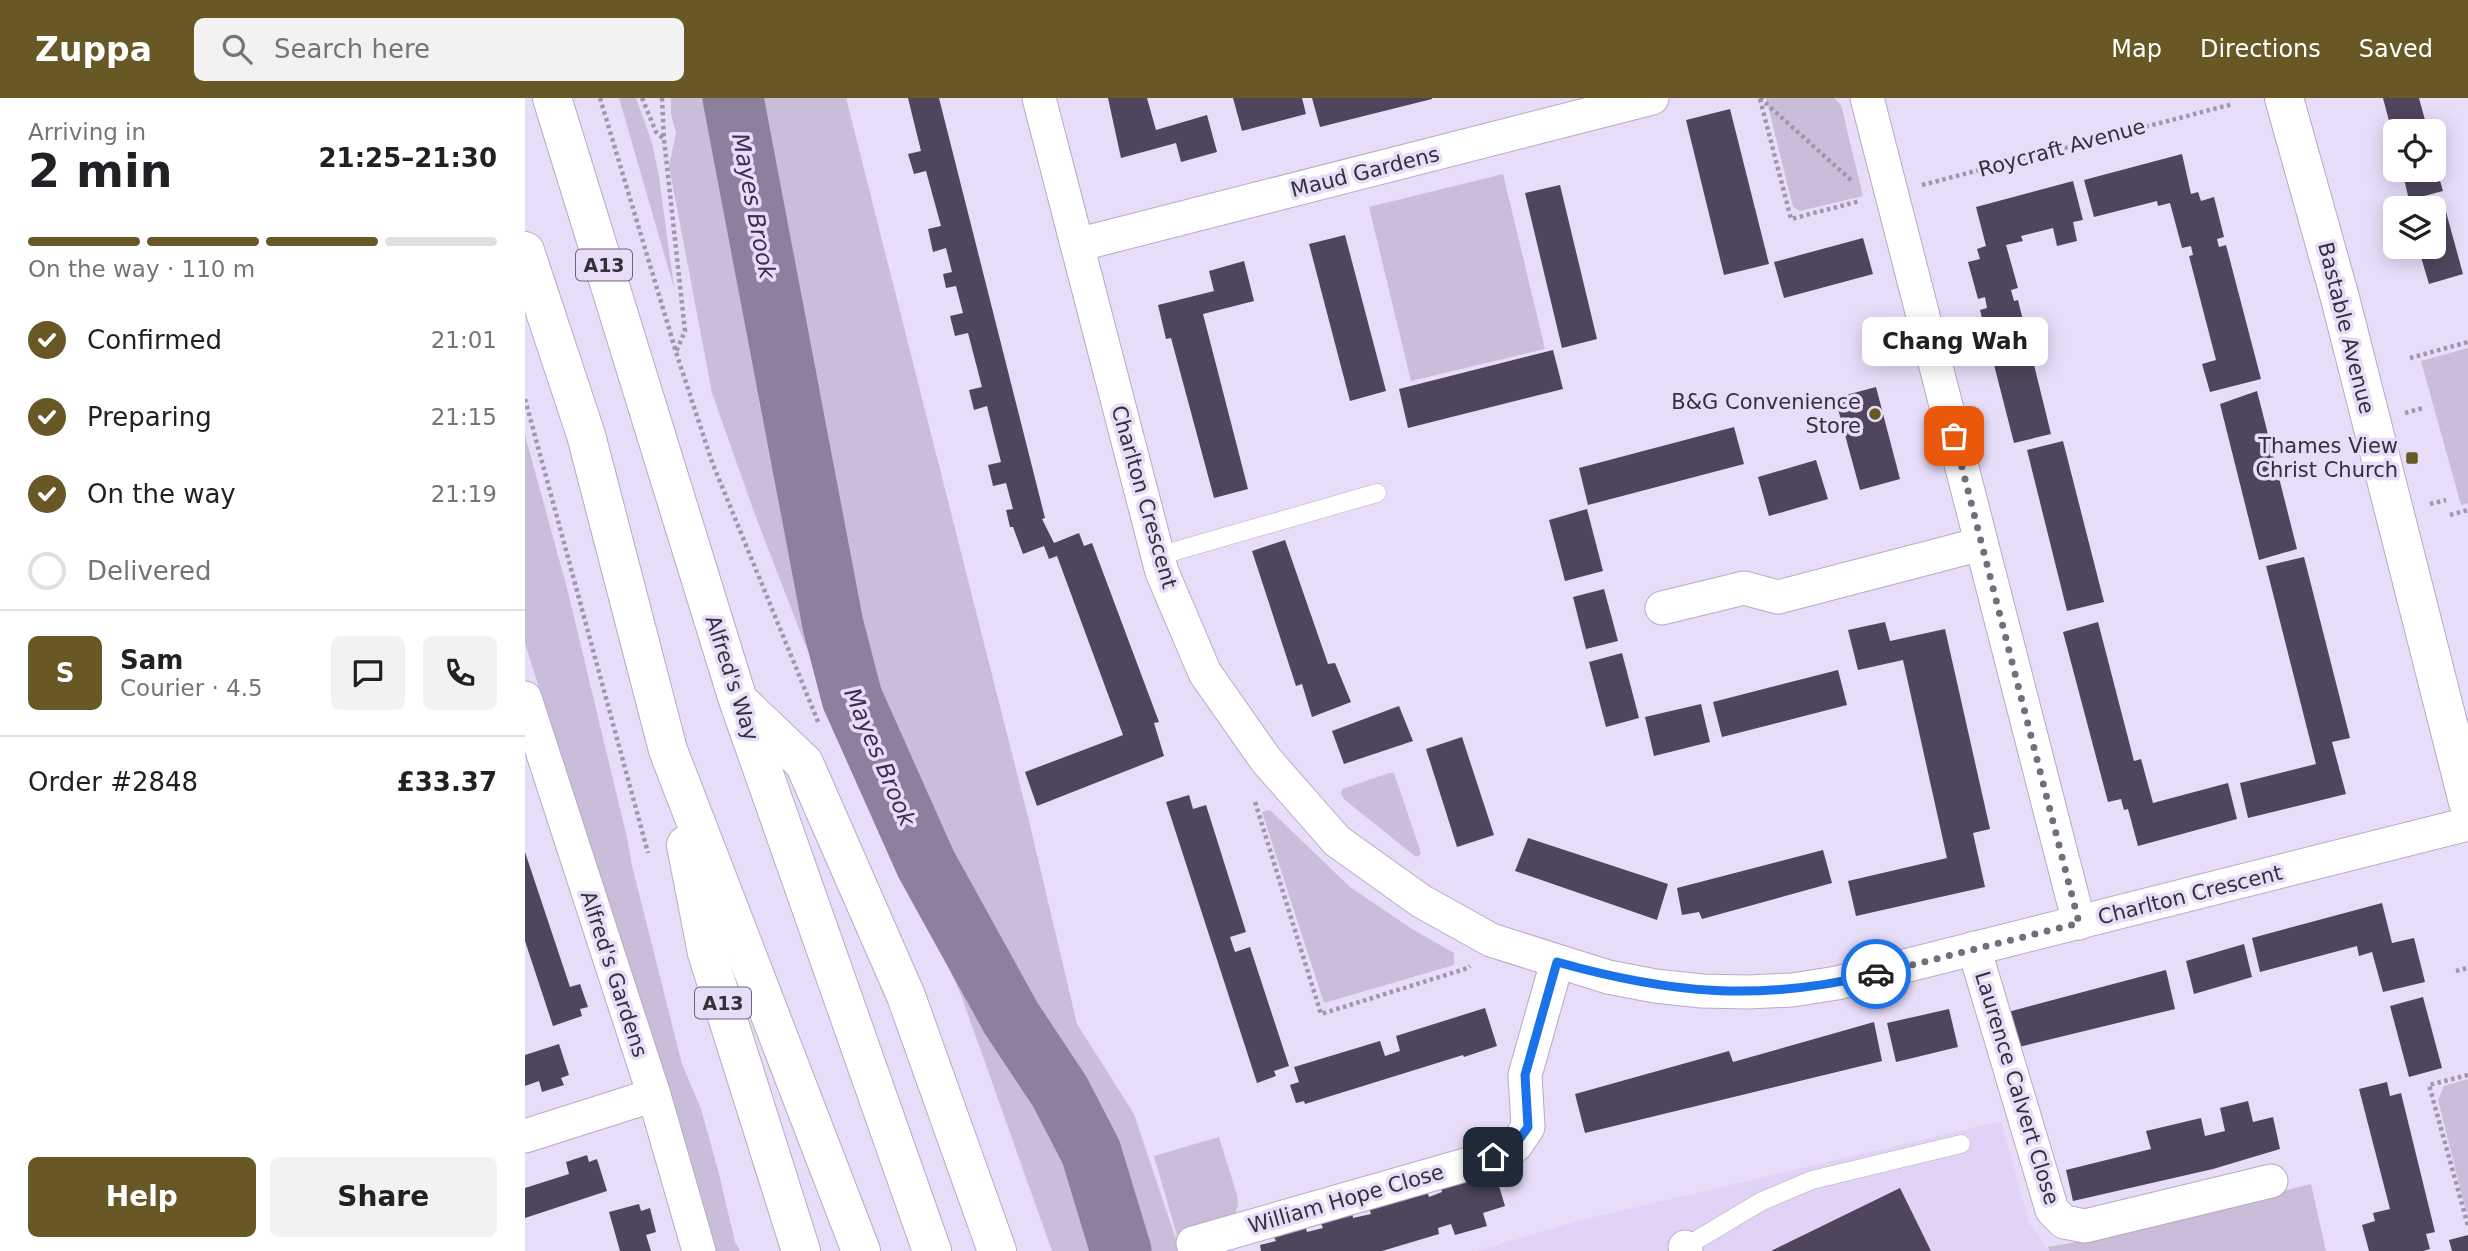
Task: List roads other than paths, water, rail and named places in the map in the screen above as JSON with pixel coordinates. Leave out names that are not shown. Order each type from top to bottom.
[{"type":"main road","name":"Alfred's Way","points":[[552,98],[738,700],[932,1251]]},
{"type":"main road","name":"Bastable Avenue","points":[[2284,98],[2340,298],[2468,802]]},
{"type":"main road","name":"A13","points":[[525,251],[586,435],[668,750],[707,953],[801,1251]]},
{"type":"main road","name":"A13","points":[[738,700],[804,763],[906,996],[997,1251]]},
{"type":"main road","name":"A13","points":[[668,750],[860,1251]]},
{"type":"street","name":"Charlton Crescent","points":[[1039,98],[1162,572],[1205,673],[1266,760],[1338,841],[1421,901],[1491,940],[1608,977],[1655,986],[1748,992],[1837,983],[2468,824]]},
{"type":"street","name":"Maud Gardens","points":[[1077,245],[1652,98]]},
{"type":"street","points":[[1867,98],[1881,195],[1981,544],[2079,923]]},
{"type":"street","points":[[1662,608],[1744,588],[1778,597],[1981,544]]},
{"type":"street","name":"Alfred's Gardens","points":[[525,698],[654,1095],[699,1251]]},
{"type":"street","name":"Laurence Calvert Close","points":[[1974,948],[2052,1210],[2064,1222],[2085,1226],[2270,1181]]},
{"type":"street","name":"William Hope Close","points":[[1193,1243],[1493,1157],[1515,1145],[1528,1127],[1525,1075],[1557,962]]},
{"type":"street","points":[[525,1136],[654,1095]]},
{"type":"lane","points":[[1158,556],[1377,493]]},
{"type":"lane","points":[[1685,1249],[1762,1201],[1812,1180],[1961,1144]]},
{"type":"waterway","name":"Mayes Brook","points":[[733,98],[833,625],[852,698],[926,864],[1011,1018],[1060,1092],[1091,1152],[1121,1251]]},
{"type":"place","name":"B&G Convenience Store","points":[[1875,414]]},
{"type":"place","name":"Chang Wah","points":[[1954,436]]},
{"type":"place","name":"Thames View Christ Church","points":[[2412,458]]}]
